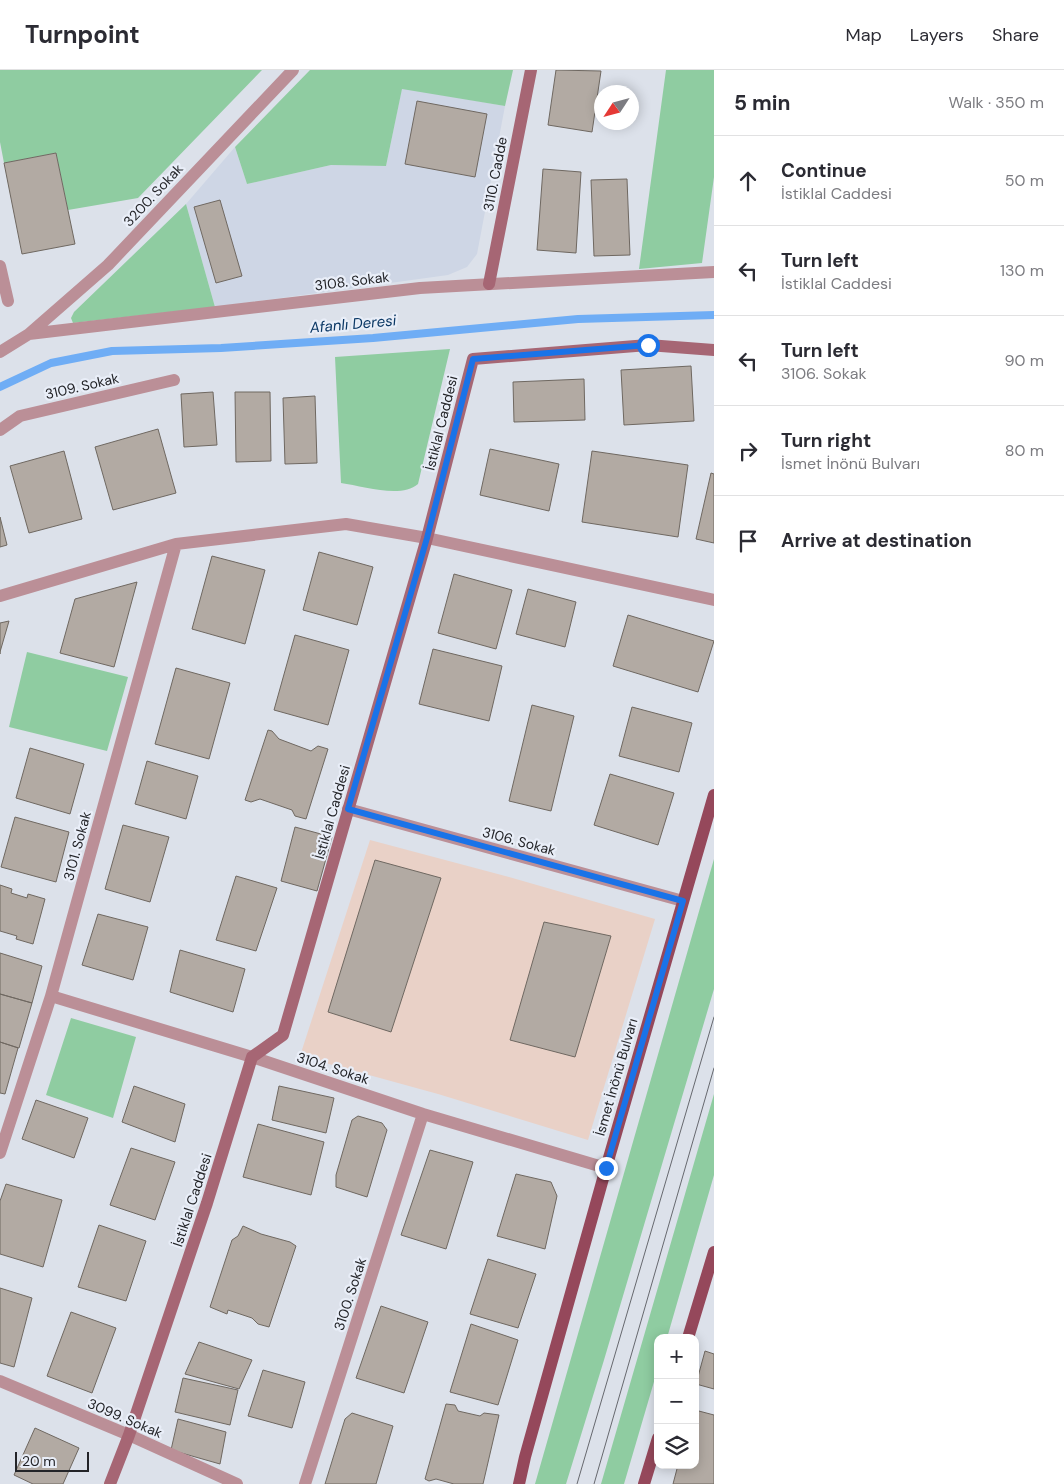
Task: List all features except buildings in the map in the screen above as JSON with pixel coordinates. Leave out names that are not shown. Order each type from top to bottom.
[{"type":"main road","name":"İsmet İnönü Bulvarı","points":[[519,1484],[606,1168],[714,795]]},
{"type":"main road","points":[[689,1334],[714,1252]]},
{"type":"main road","points":[[644,1484],[654,1451]]},
{"type":"street","name":"3200. Sokak","points":[[29,334],[108,265],[293,70]]},
{"type":"street","name":"3110. Cadde","points":[[489,284],[531,70]]},
{"type":"street","points":[[0,266],[8,301]]},
{"type":"street","name":"3108. Sokak","points":[[0,352],[29,334],[420,288],[714,272]]},
{"type":"street","name":"İstiklal Caddesi","points":[[110,1484],[207,1203],[252,1057],[283,1034],[427,538],[473,359],[648,345],[714,350]]},
{"type":"street","name":"3109. Sokak","points":[[0,430],[20,416],[174,380]]},
{"type":"street","points":[[0,596],[176,544],[346,524],[427,538],[714,600]]},
{"type":"street","name":"3101. Sokak","points":[[0,1153],[51,996],[176,544]]},
{"type":"street","name":"3106. Sokak","points":[[348,809],[683,901]]},
{"type":"street","name":"3104. Sokak","points":[[51,996],[252,1057],[424,1114],[606,1168]]},
{"type":"street","name":"3100. Sokak","points":[[305,1484],[424,1114]]},
{"type":"street","name":"3099. Sokak","points":[[0,1381],[237,1484]]},
{"type":"shaded area","points":[[402,88],[505,106],[477,254],[467,267],[448,275],[215,307],[186,204],[235,147],[247,184],[331,165],[386,166]]},
{"type":"shaded area","points":[[370,840],[655,919],[588,1140],[438,1094],[300,1056]]},
{"type":"green space","points":[[0,70],[262,70],[138,198],[68,210],[56,153],[4,163],[0,142]]},
{"type":"green space","points":[[310,70],[513,70],[505,106],[402,89],[386,166],[331,165],[247,184],[235,147]]},
{"type":"green space","points":[[666,70],[714,70],[714,177],[702,263],[639,269]]},
{"type":"green space","points":[[186,204],[215,307],[73,323],[71,318],[74,312]]},
{"type":"green space","points":[[450,349],[418,484],[402,491],[392,491],[341,483],[335,357]]},
{"type":"green space","points":[[27,652],[128,677],[107,751],[9,727]]},
{"type":"green space","points":[[714,859],[714,989],[566,1484],[535,1484]]},
{"type":"green space","points":[[71,1018],[136,1037],[113,1118],[46,1095]]},
{"type":"green space","points":[[714,1094],[714,1175],[668,1334],[654,1334],[654,1382],[624,1484],[601,1484]]},
{"type":"waterway","name":"Afanlı Deresi","points":[[0,387],[51,363],[112,351],[221,348],[373,338],[578,319],[714,315]]},
{"type":"tram line","points":[[577,1484],[714,1017]]},
{"type":"tram line","points":[[594,1484],[714,1068]]},
{"type":"route","points":[[606,1168],[683,901],[348,809],[427,538],[473,359],[648,345]]}]
